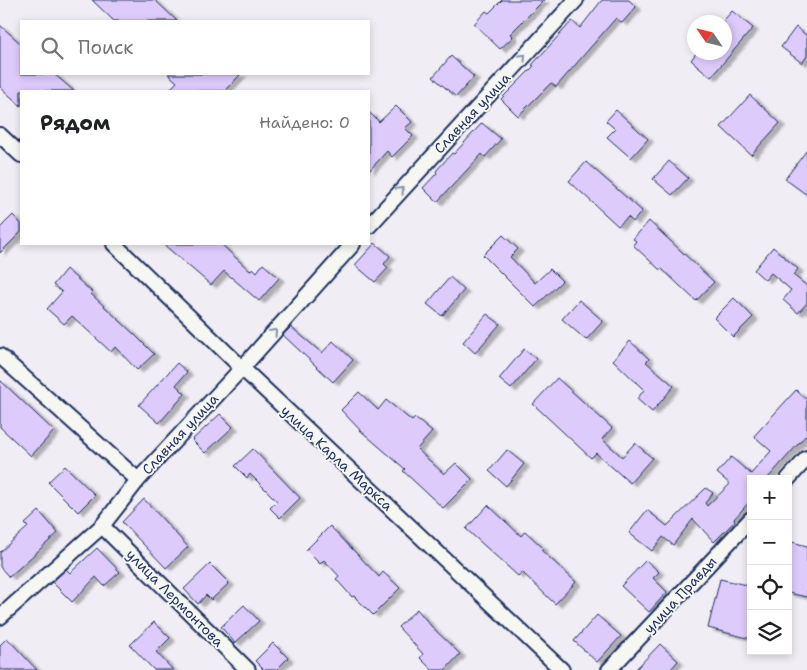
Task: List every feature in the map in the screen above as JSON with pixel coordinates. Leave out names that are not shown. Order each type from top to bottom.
[{"type":"street","name":"Славная улица","points":[[370,225],[576,0]]},
{"type":"street","points":[[0,135],[20,154]]},
{"type":"street","name":"улица Карла Маркса","points":[[115,245],[242,368],[562,670]]},
{"type":"street","name":"Славная улица","points":[[0,617],[102,526],[138,480],[352,245]]},
{"type":"street","points":[[0,356],[138,480]]},
{"type":"street","points":[[792,475],[807,458]]},
{"type":"street","name":"улица Правды","points":[[609,670],[750,520]]},
{"type":"street","name":"улица Лермонтова","points":[[102,526],[248,670]]},
{"type":"building","points":[[92,0],[155,0],[176,20],[113,20]]},
{"type":"building","points":[[502,0],[544,0],[510,34],[513,37],[500,49],[474,24],[486,11],[489,13]]},
{"type":"building","points":[[602,0],[629,0],[636,7],[622,23],[616,18],[556,87],[551,83],[518,116],[501,99],[534,66],[532,65],[572,21],[580,28]]},
{"type":"building","points":[[732,11],[753,28],[732,52],[732,15],[728,15]]},
{"type":"building","points":[[0,25],[20,43],[20,75],[55,75],[73,90],[20,90],[20,105],[0,87]]},
{"type":"building","points":[[796,27],[807,36],[807,56],[802,63],[781,47]]},
{"type":"building","points":[[451,56],[474,77],[456,97],[433,77]]},
{"type":"building","points":[[691,60],[726,60],[711,77]]},
{"type":"building","points":[[169,75],[240,75],[225,90],[169,90],[177,82]]},
{"type":"building","points":[[750,95],[780,123],[751,155],[721,127]]},
{"type":"building","points":[[396,106],[412,122],[405,128],[413,136],[392,157],[387,151],[370,170],[370,113],[379,122]]},
{"type":"building","points":[[616,110],[648,139],[631,158],[607,137],[615,129],[606,121]]},
{"type":"building","points":[[482,123],[501,139],[485,157],[482,154],[437,202],[423,188],[452,153],[454,154]]},
{"type":"building","points":[[807,150],[807,195],[785,179]]},
{"type":"building","points":[[669,161],[688,178],[672,195],[653,179]]},
{"type":"building","points":[[586,162],[642,211],[633,222],[628,217],[618,226],[569,181]]},
{"type":"building","points":[[13,215],[20,223],[20,233],[0,253],[0,228]]},
{"type":"building","points":[[649,221],[714,282],[696,301],[633,245],[636,241],[633,239]]},
{"type":"building","points":[[503,235],[518,249],[510,257],[535,283],[550,269],[562,281],[535,307],[483,255]]},
{"type":"building","points":[[375,243],[390,256],[384,264],[388,268],[375,282],[355,265]]},
{"type":"building","points":[[164,245],[222,245],[250,271],[253,268],[257,272],[263,264],[279,278],[259,301],[224,271],[211,285]]},
{"type":"building","points":[[773,247],[798,269],[793,275],[807,286],[807,303],[798,313],[783,300],[791,290],[771,273],[765,280],[754,270]]},
{"type":"building","points":[[66,269],[92,292],[91,294],[154,354],[137,370],[115,347],[111,352],[72,316],[64,324],[47,309],[62,292],[53,285]]},
{"type":"building","points":[[450,277],[464,290],[442,316],[427,304]]},
{"type":"building","points":[[734,298],[753,317],[733,337],[714,318]]},
{"type":"building","points":[[579,300],[603,321],[586,340],[562,319]]},
{"type":"building","points":[[487,314],[500,324],[475,353],[463,342]]},
{"type":"building","points":[[291,327],[322,353],[333,341],[353,360],[333,382],[283,335]]},
{"type":"building","points":[[630,341],[649,359],[646,362],[674,386],[652,412],[637,399],[644,390],[613,360]]},
{"type":"building","points":[[524,349],[536,359],[511,389],[499,379]]},
{"type":"building","points":[[177,363],[187,372],[176,385],[185,394],[159,423],[139,405]]},
{"type":"building","points":[[557,378],[612,428],[602,439],[622,457],[635,443],[652,458],[630,483],[596,453],[591,458],[533,404]]},
{"type":"building","points":[[0,380],[54,431],[31,456],[0,427]]},
{"type":"building","points":[[796,390],[807,400],[807,434],[771,475],[747,475],[747,504],[734,519],[735,521],[714,542],[693,519],[673,545],[663,537],[652,551],[629,533],[647,510],[667,526],[706,488],[713,493],[705,503],[707,506],[730,484],[717,473],[731,457],[751,474],[771,451],[754,436]]},
{"type":"building","points":[[359,392],[378,410],[386,400],[412,421],[415,418],[432,432],[417,449],[444,474],[456,463],[472,479],[443,508],[403,471],[405,469],[361,431],[341,410]]},
{"type":"building","points":[[220,414],[233,427],[205,453],[192,440]]},
{"type":"building","points":[[253,449],[300,498],[280,518],[270,508],[277,501],[250,474],[247,478],[235,466]]},
{"type":"building","points":[[507,450],[524,464],[506,486],[489,471]]},
{"type":"building","points":[[65,466],[95,495],[78,512],[48,482]]},
{"type":"building","points":[[144,499],[188,547],[166,568],[122,522]]},
{"type":"building","points":[[488,505],[521,536],[525,531],[543,548],[541,550],[576,582],[555,604],[522,572],[518,576],[466,529]]},
{"type":"building","points":[[39,511],[58,533],[9,577],[0,567],[0,552],[28,527],[25,524]]},
{"type":"building","points":[[330,526],[379,577],[383,572],[400,588],[373,615],[354,596],[352,597],[336,579],[339,576],[324,560],[320,564],[306,550]]},
{"type":"building","points":[[792,542],[807,546],[807,597],[792,594]]},
{"type":"building","points":[[97,548],[120,572],[104,586],[96,577],[72,602],[52,582],[66,569],[70,573]]},
{"type":"building","points":[[646,560],[659,572],[653,578],[667,592],[649,612],[621,586]]},
{"type":"building","points":[[210,564],[229,583],[211,600],[206,595],[198,604],[184,589]]},
{"type":"building","points":[[720,579],[747,585],[747,638],[708,628]]},
{"type":"building","points":[[244,605],[259,621],[235,643],[221,627]]},
{"type":"building","points":[[417,609],[431,626],[460,654],[445,670],[432,670],[420,658],[423,654],[398,627]]},
{"type":"building","points":[[597,615],[621,636],[597,662],[574,641]]},
{"type":"building","points":[[154,622],[170,638],[156,652],[173,670],[154,670],[130,645]]},
{"type":"building","points":[[7,638],[37,670],[0,670],[0,645]]},
{"type":"building","points":[[273,643],[288,658],[276,670],[264,670],[255,661]]},
{"type":"building","points":[[660,644],[678,661],[670,670],[635,670]]}]
